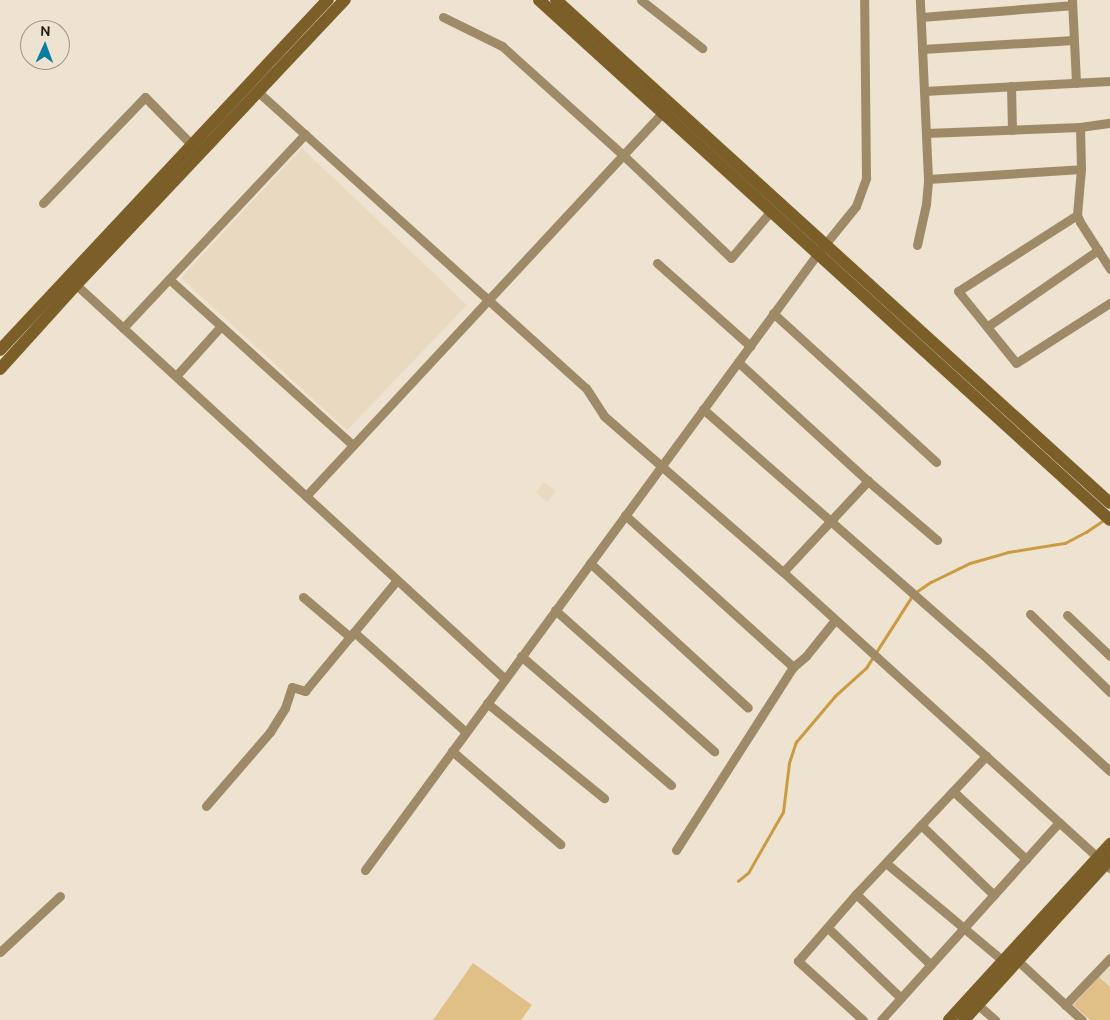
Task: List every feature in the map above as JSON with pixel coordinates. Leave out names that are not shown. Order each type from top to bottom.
[{"type":"street","points":[[0,350],[72,281],[196,149],[328,0]]},
{"type":"street","points":[[196,149],[257,91],[345,0]]},
{"type":"street","points":[[539,0],[666,108],[822,249],[1109,502]]},
{"type":"street","points":[[556,0],[772,211],[822,249],[1110,520]]},
{"type":"street","points":[[641,0],[702,48]]},
{"type":"street","points":[[364,870],[773,313],[856,206],[866,178],[864,0]]},
{"type":"street","points":[[917,245],[926,204],[928,179],[920,0]]},
{"type":"street","points":[[921,17],[1072,3],[1076,83]]},
{"type":"street","points":[[443,17],[502,46],[622,155],[731,258],[772,211]]},
{"type":"street","points":[[922,49],[1074,40]]},
{"type":"street","points":[[924,91],[1110,81]]},
{"type":"street","points":[[1011,86],[1012,130]]},
{"type":"street","points":[[257,91],[586,388],[604,416],[783,572],[1059,822],[1106,862]]},
{"type":"street","points":[[43,203],[145,97],[196,149]]},
{"type":"street","points":[[306,496],[666,108]]},
{"type":"street","points":[[926,133],[1080,127],[1110,123]]},
{"type":"street","points":[[1080,127],[1081,169],[1077,215],[1110,269]]},
{"type":"street","points":[[123,328],[305,134]]},
{"type":"street","points":[[928,179],[1081,169]]},
{"type":"street","points":[[1077,215],[958,291],[1016,363],[1110,303]]},
{"type":"street","points":[[988,326],[1098,250]]},
{"type":"street","points":[[656,263],[750,346]]},
{"type":"street","points":[[169,279],[353,445]]},
{"type":"street","points":[[72,281],[505,679]]},
{"type":"street","points":[[0,369],[72,281]]},
{"type":"street","points":[[773,313],[936,462]]},
{"type":"street","points":[[176,376],[221,326]]},
{"type":"street","points":[[738,362],[868,481],[937,540]]},
{"type":"street","points":[[703,409],[831,520],[1109,768]]},
{"type":"street","points":[[783,572],[868,481]]},
{"type":"street","points":[[625,515],[794,666]]},
{"type":"street","points":[[590,563],[748,708]]},
{"type":"street","points":[[206,806],[270,732],[285,708],[292,687],[305,691],[397,580]]},
{"type":"street","points":[[303,597],[352,635],[466,732]]},
{"type":"street","points":[[555,610],[714,751]]},
{"type":"street","points":[[1030,614],[1110,692]]},
{"type":"street","points":[[1067,615],[1110,656]]},
{"type":"street","points":[[676,850],[794,666],[806,656],[835,620]]},
{"type":"street","points":[[521,656],[671,785]]},
{"type":"street","points":[[487,703],[604,798]]},
{"type":"street","points":[[452,751],[560,844]]},
{"type":"street","points":[[862,1020],[798,961],[856,894],[986,756]]},
{"type":"street","points":[[953,791],[1026,859]]},
{"type":"street","points":[[881,1020],[1059,822]]},
{"type":"street","points":[[921,825],[994,895]]},
{"type":"street","points":[[964,1020],[1106,862],[1110,844]]},
{"type":"street","points":[[949,1020],[1003,961],[1106,862]]},
{"type":"street","points":[[886,863],[1003,961]]},
{"type":"street","points":[[856,894],[931,965]]},
{"type":"street","points":[[0,952],[60,896]]},
{"type":"street","points":[[828,928],[901,998]]},
{"type":"street","points":[[1065,1005],[1110,959]]},
{"type":"street","points":[[1018,962],[1082,1020]]},
{"type":"street","points":[[978,1005],[995,1020]]},
{"type":"shaded area","points":[[302,148],[467,305],[347,430],[181,278]]},
{"type":"shaded area","points":[[544,482],[556,491],[547,502],[536,493]]},
{"type":"shaded area","points":[[473,963],[532,1005],[521,1020],[433,1020]]},
{"type":"shaded area","points":[[1108,967],[1110,968],[1110,987],[1099,977]]},
{"type":"shaded area","points":[[1099,977],[1110,987],[1110,1020],[1090,1020],[1073,1005]]},
{"type":"waterway","points":[[916,592],[931,582],[970,563],[1008,552],[1065,543],[1105,519]]},
{"type":"waterway","points":[[738,881],[748,873],[783,812],[789,763],[796,742],[835,696],[866,668],[912,596]]}]
